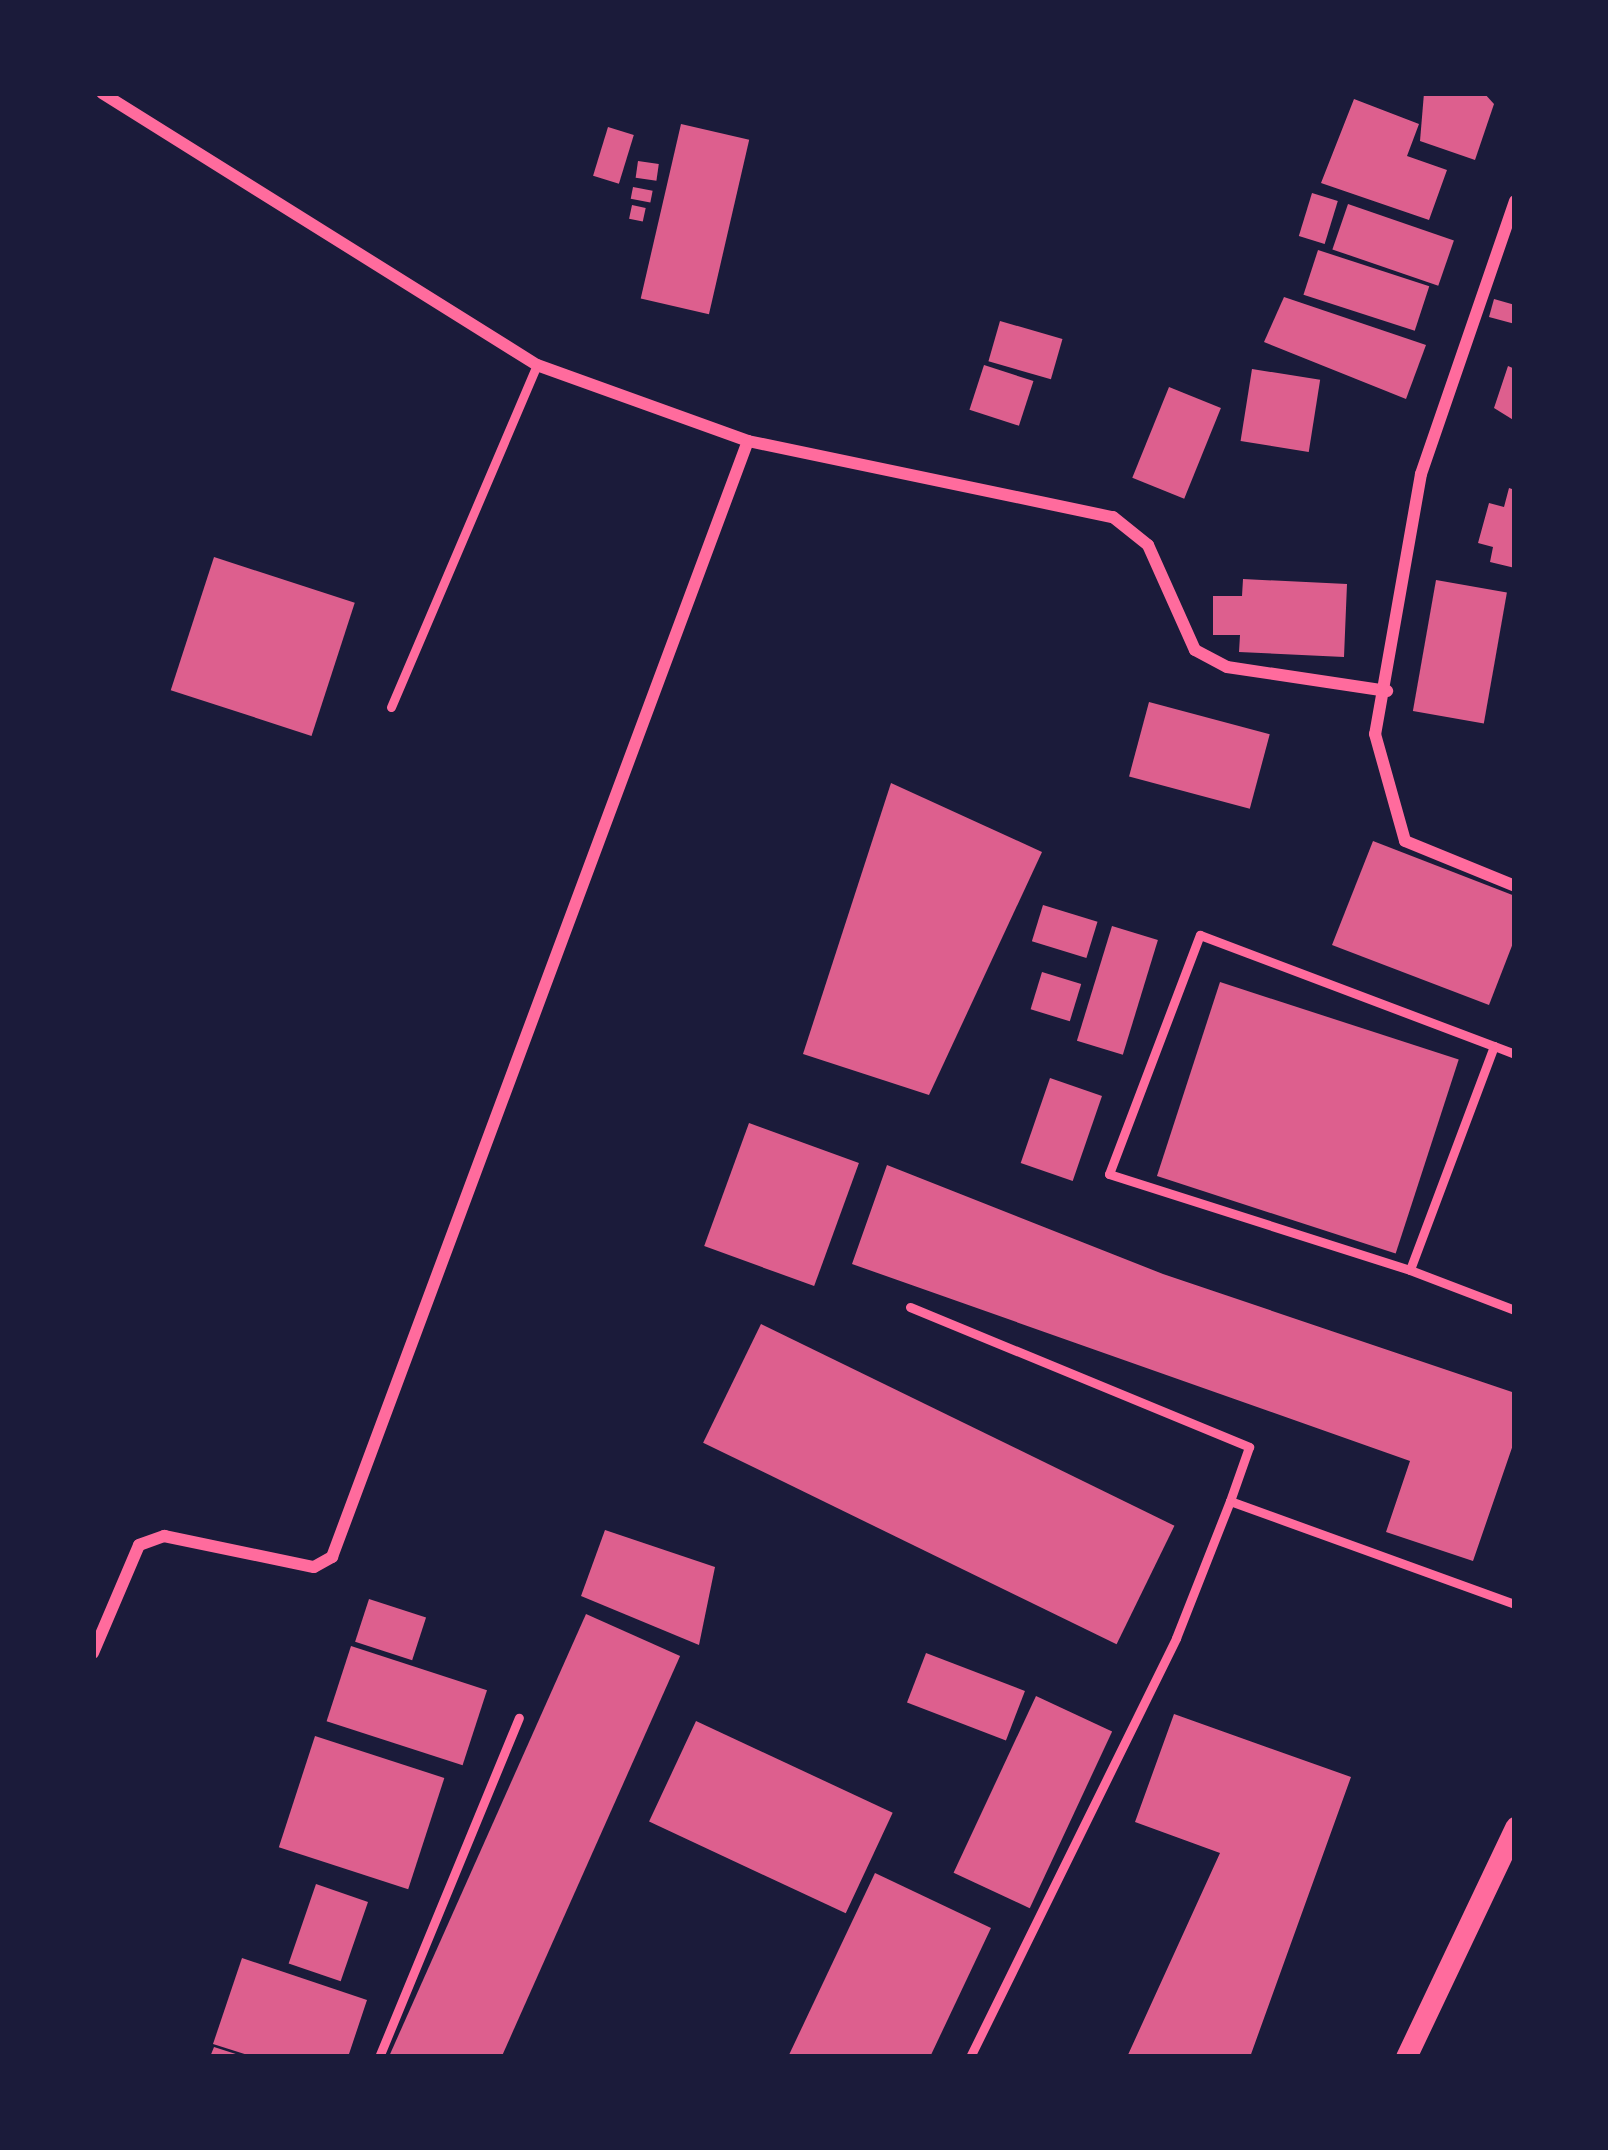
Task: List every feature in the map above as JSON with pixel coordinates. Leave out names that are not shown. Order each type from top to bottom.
[{"type":"street","points":[[102,93],[538,365],[748,441],[1113,517],[1148,545],[1195,650],[1227,667],[1387,691]]},
{"type":"street","points":[[1515,201],[1421,475],[1387,691],[1375,734],[1405,841],[1515,886]]},
{"type":"street","points":[[93,1653],[139,1545],[164,1537],[314,1567],[332,1557],[748,441]]},
{"type":"street","points":[[1406,2057],[1515,1827]]},
{"type":"lane","points":[[391,707],[538,365]]},
{"type":"lane","points":[[1515,1054],[1200,935],[1109,1174],[1410,1270],[1515,1310]]},
{"type":"lane","points":[[1410,1270],[1494,1046]]},
{"type":"lane","points":[[910,1307],[1249,1447],[1176,1638],[970,2057]]},
{"type":"lane","points":[[1230,1501],[1515,1604]]},
{"type":"lane","points":[[379,2057],[520,1718]]},
{"type":"building","points":[[1424,93],[1484,93],[1494,104],[1475,160],[1420,141]]},
{"type":"building","points":[[1354,99],[1419,124],[1407,156],[1447,170],[1429,220],[1321,183]]},
{"type":"building","points":[[681,124],[749,140],[709,314],[641,298]]},
{"type":"building","points":[[608,127],[634,135],[619,184],[593,176]]},
{"type":"building","points":[[638,161],[659,164],[656,181],[636,178]]},
{"type":"building","points":[[633,187],[653,191],[650,203],[631,199]]},
{"type":"building","points":[[1312,193],[1338,201],[1325,244],[1299,236]]},
{"type":"building","points":[[1348,204],[1454,240],[1438,286],[1332,249]]},
{"type":"building","points":[[632,205],[646,208],[643,222],[629,219]]},
{"type":"building","points":[[1318,250],[1429,286],[1415,331],[1303,295]]},
{"type":"building","points":[[1284,297],[1426,345],[1406,399],[1264,342]]},
{"type":"building","points":[[1494,299],[1515,305],[1515,324],[1489,317]]},
{"type":"building","points":[[1000,321],[1062,339],[1051,379],[988,361]]},
{"type":"building","points":[[984,365],[1033,381],[1019,426],[969,410]]},
{"type":"building","points":[[1508,366],[1515,369],[1515,421],[1494,408]]},
{"type":"building","points":[[1252,369],[1320,380],[1309,452],[1241,441]]},
{"type":"building","points":[[1169,387],[1221,408],[1184,499],[1132,478]]},
{"type":"building","points":[[1509,488],[1515,490],[1515,568],[1490,562],[1493,547],[1478,543],[1489,503],[1504,507]]},
{"type":"building","points":[[214,557],[355,603],[311,736],[171,690]]},
{"type":"building","points":[[1243,579],[1347,584],[1344,657],[1239,652],[1240,635],[1213,635],[1213,596],[1242,596]]},
{"type":"building","points":[[1436,580],[1507,593],[1484,723],[1413,711]]},
{"type":"building","points":[[1149,702],[1270,734],[1250,809],[1129,776]]},
{"type":"building","points":[[891,783],[1042,852],[929,1095],[803,1054]]},
{"type":"building","points":[[1373,841],[1515,896],[1515,938],[1489,1005],[1332,945]]},
{"type":"building","points":[[1043,905],[1098,922],[1086,958],[1032,941]]},
{"type":"building","points":[[1112,926],[1158,940],[1123,1055],[1077,1041]]},
{"type":"building","points":[[1042,972],[1081,984],[1070,1021],[1031,1009]]},
{"type":"building","points":[[1220,982],[1459,1060],[1396,1254],[1157,1176]]},
{"type":"building","points":[[1050,1078],[1102,1096],[1073,1181],[1021,1163]]},
{"type":"building","points":[[749,1123],[859,1163],[814,1286],[704,1246]]},
{"type":"building","points":[[887,1165],[1163,1274],[1515,1393],[1515,1439],[1473,1561],[1386,1532],[1410,1461],[852,1264]]},
{"type":"building","points":[[761,1324],[1174,1526],[1117,1644],[703,1443]]},
{"type":"building","points":[[605,1530],[715,1567],[699,1645],[581,1596]]},
{"type":"building","points":[[369,1599],[426,1618],[412,1660],[355,1642]]},
{"type":"building","points":[[586,1614],[680,1656],[502,2057],[389,2056]]},
{"type":"building","points":[[351,1646],[487,1690],[463,1765],[327,1721]]},
{"type":"building","points":[[926,1653],[1025,1691],[1006,1740],[907,1702]]},
{"type":"building","points":[[1036,1696],[1112,1731],[1030,1908],[954,1873]]},
{"type":"building","points":[[1174,1714],[1351,1777],[1250,2057],[1127,2057],[1220,1853],[1135,1822]]},
{"type":"building","points":[[696,1721],[893,1813],[846,1913],[649,1822]]},
{"type":"building","points":[[315,1736],[444,1778],[408,1889],[279,1847]]},
{"type":"building","points":[[875,1873],[991,1928],[930,2057],[788,2057]]},
{"type":"building","points":[[316,1884],[368,1902],[341,1981],[289,1963]]},
{"type":"building","points":[[242,1958],[367,2000],[348,2057],[254,2057],[213,2044]]},
{"type":"building","points":[[214,2047],[242,2056],[242,2057],[210,2057]]}]
